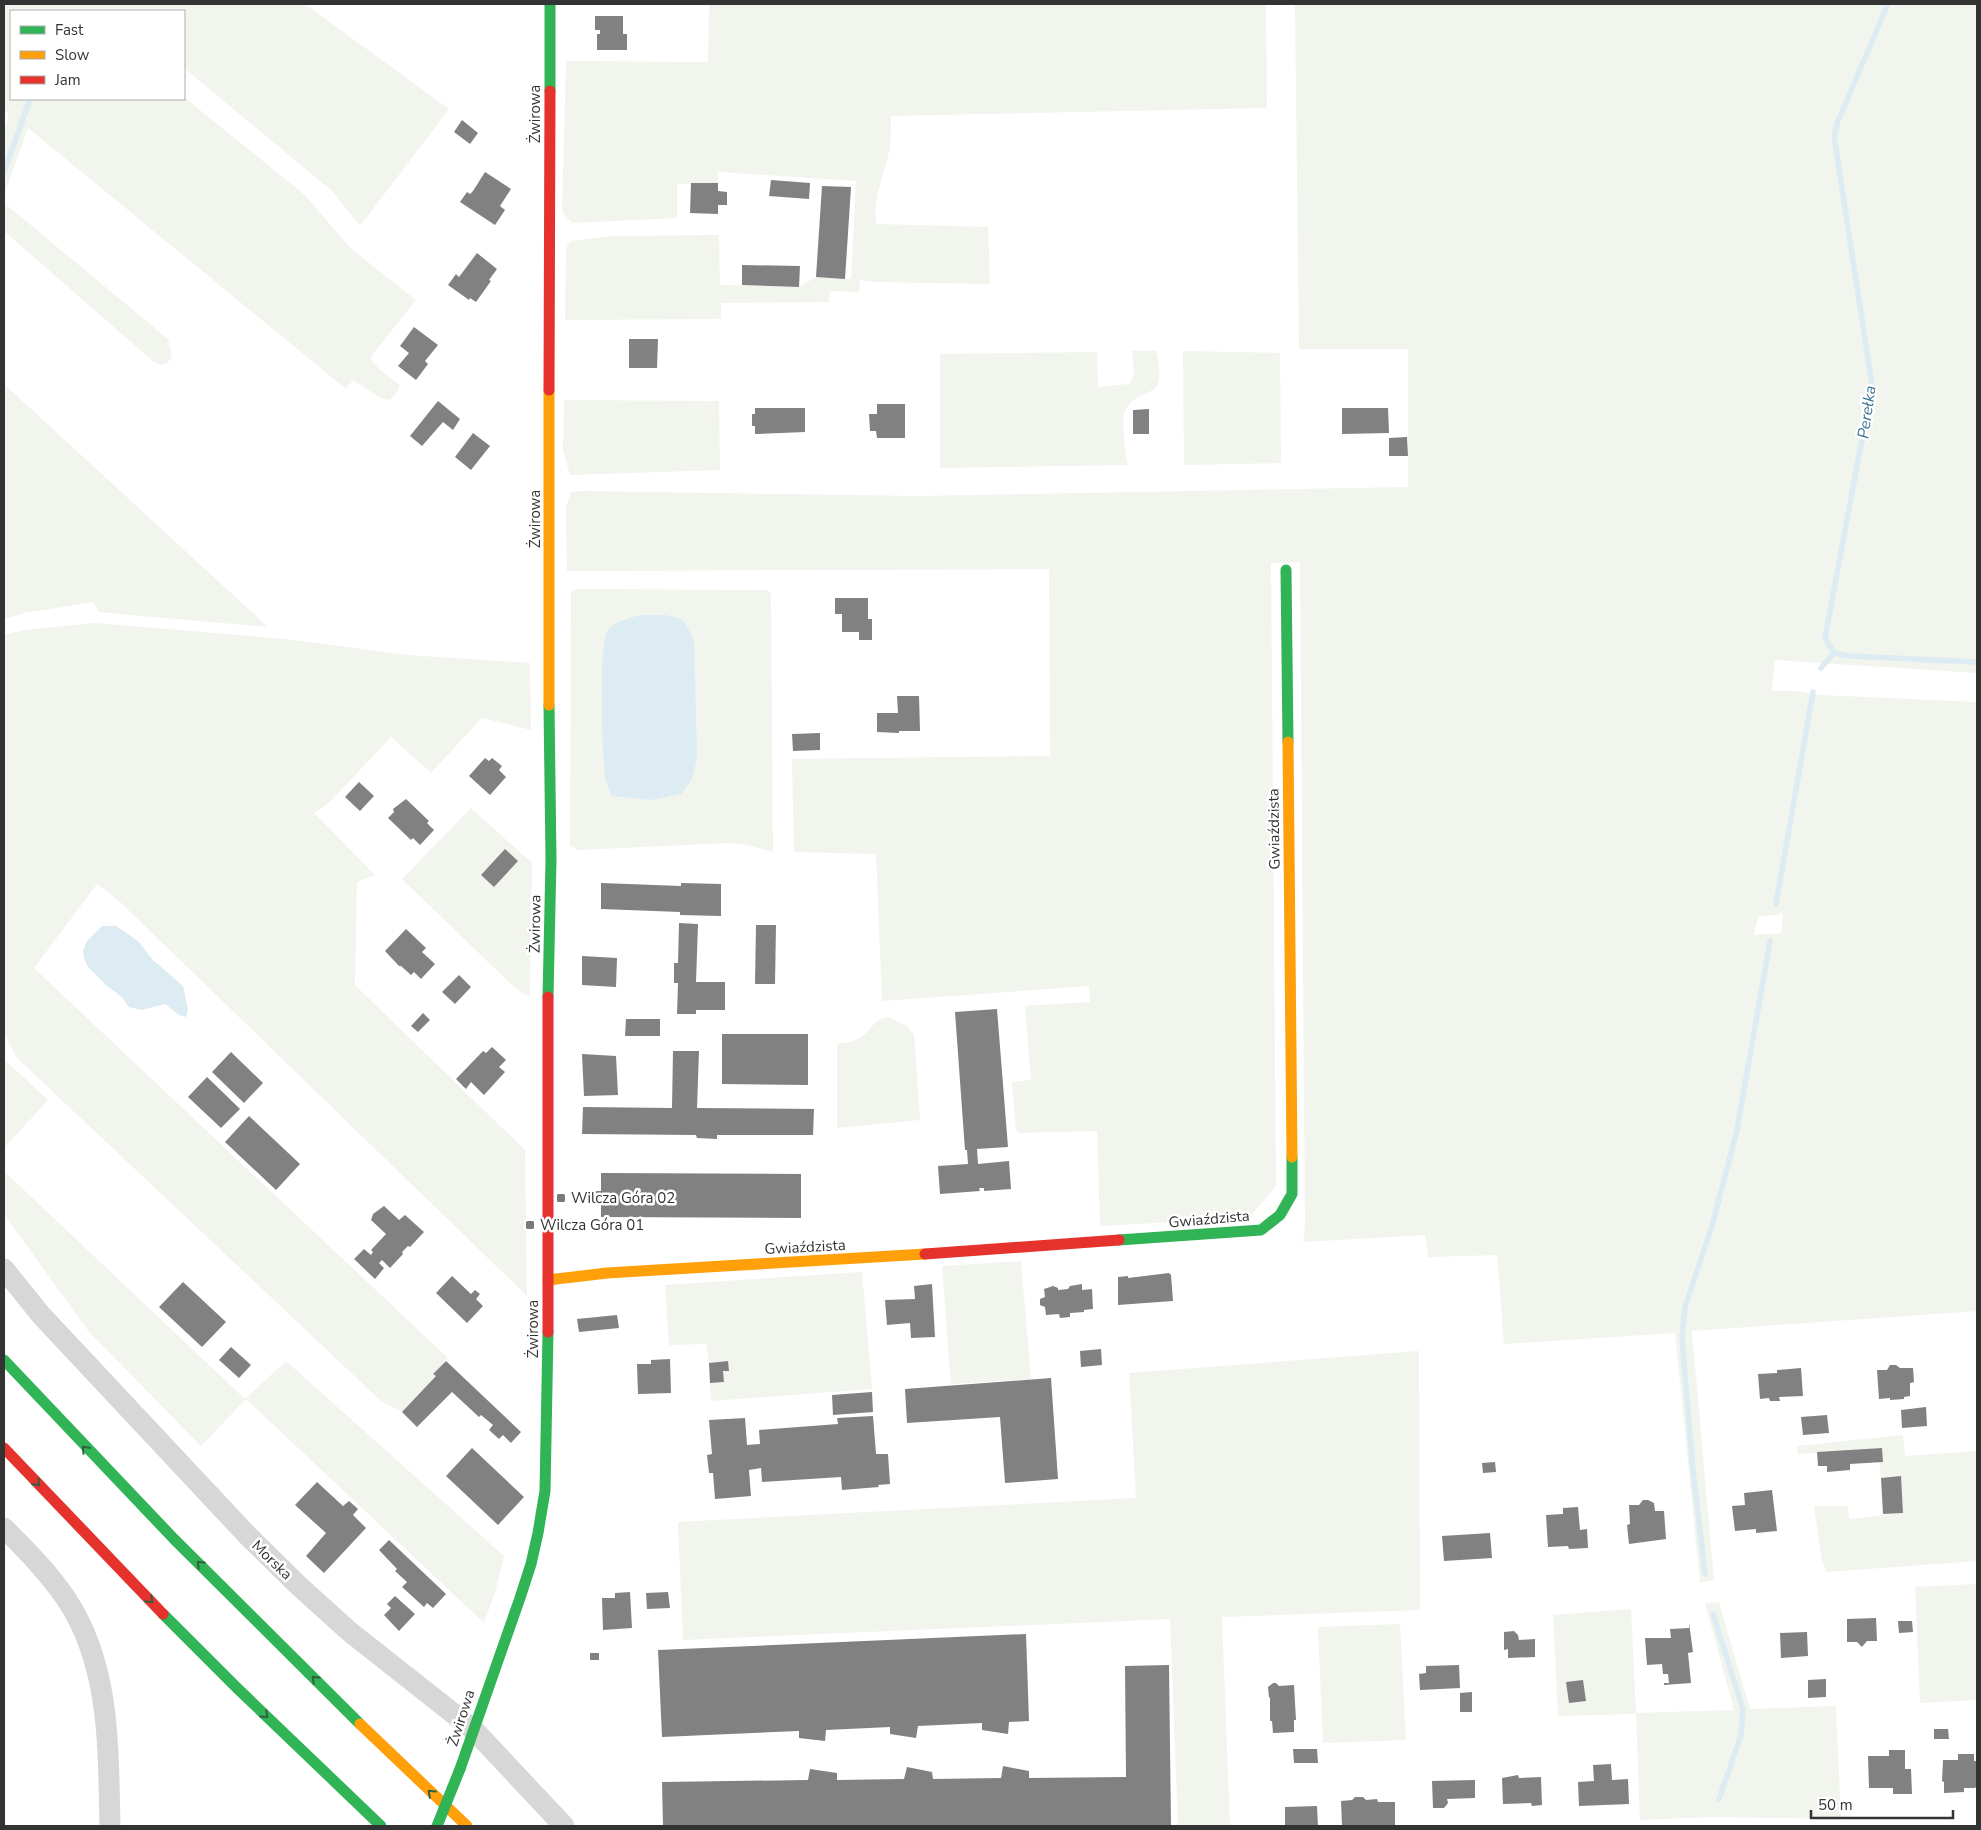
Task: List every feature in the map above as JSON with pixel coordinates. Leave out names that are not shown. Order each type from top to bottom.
[{"type":"main road","name":"Żwirowa","points":[[437,1826],[460,1769],[472,1730],[520,1598],[533,1557],[545,1491],[551,860],[550,4]]},
{"type":"main road","name":"Gwiaździsta","points":[[548,1280],[607,1273],[839,1260],[1242,1232],[1261,1230],[1275,1220],[1287,1206],[1292,1194],[1286,570]]},
{"type":"main road","points":[[4,1360],[95,1459],[373,1737],[467,1826]]},
{"type":"main road","points":[[4,1448],[223,1675],[381,1826]]},
{"type":"street","name":"Morska","points":[[4,1270],[41,1315],[265,1552],[350,1632],[472,1730],[564,1826]]},
{"type":"street","points":[[4,1528],[34,1559],[67,1600],[83,1629],[93,1653],[105,1708],[110,1826]]},
{"type":"shaded area","points":[[4,4],[305,4],[449,109],[360,226],[333,192],[185,69],[185,10],[10,10],[10,100],[185,100],[185,98],[306,196],[349,247],[416,300],[370,358],[379,369],[399,385],[399,389],[390,400],[380,398],[353,380],[346,389],[28,128],[4,195],[4,131],[9,114],[4,110]]},
{"type":"shaded area","points":[[709,4],[1266,4],[1267,108],[891,116],[890,147],[876,203],[876,224],[988,227],[990,284],[873,282],[860,280],[859,292],[830,291],[829,302],[721,303],[721,319],[565,320],[566,248],[571,241],[612,236],[719,235],[720,285],[799,287],[816,277],[851,279],[856,181],[718,172],[718,183],[677,184],[677,218],[572,223],[562,212],[566,61],[708,62]]},
{"type":"shaded area","points":[[1295,4],[1977,4],[1977,673],[1775,660],[1772,691],[1977,702],[1977,1311],[1692,1331],[1714,1580],[1700,1583],[1675,1333],[1504,1344],[1497,1255],[1428,1257],[1425,1235],[1303,1242],[1305,1226],[1300,562],[1271,563],[1276,1186],[1249,1218],[1100,1226],[1097,1131],[1019,1133],[1016,1130],[1012,1082],[1031,1080],[1025,1006],[1090,1002],[1089,986],[882,1001],[876,854],[794,852],[792,759],[1050,756],[1049,569],[567,571],[566,507],[571,492],[581,491],[918,496],[1408,487],[1408,349],[1299,349]],"holes":[[[1783,914],[1781,933],[1754,935],[1758,917]]]},
{"type":"shaded area","points":[[4,203],[168,339],[172,356],[167,364],[161,365],[154,362],[4,231]]},
{"type":"shaded area","points":[[1132,351],[1156,351],[1159,380],[1156,387],[1131,402],[1125,411],[1123,429],[1128,465],[940,468],[940,354],[1097,352],[1098,387],[1129,384],[1134,375]]},
{"type":"shaded area","points":[[1183,351],[1280,353],[1281,463],[1184,465]]},
{"type":"shaded area","points":[[4,384],[268,627],[98,612],[94,602],[24,613],[4,619]]},
{"type":"shaded area","points":[[564,400],[719,401],[720,470],[570,475],[563,450]]},
{"type":"shaded area","points":[[576,589],[766,590],[771,594],[773,852],[747,845],[729,843],[578,850],[570,846],[571,592]]},
{"type":"shaded area","points":[[641,615],[665,615],[679,618],[685,623],[694,640],[697,758],[692,779],[681,794],[651,800],[612,796],[605,778],[603,746],[602,676],[604,640],[607,631],[614,625],[623,620]]},
{"type":"shaded area","points":[[95,623],[285,639],[407,655],[530,663],[531,730],[482,718],[431,773],[391,737],[329,803],[314,813],[375,875],[357,882],[355,985],[525,1150],[527,1296],[118,900],[97,884],[34,968],[448,1358],[434,1373],[436,1376],[402,1412],[381,1401],[17,1058],[4,1033],[4,635],[24,630]]},
{"type":"shaded area","points":[[471,808],[532,863],[530,997],[515,988],[402,879]]},
{"type":"shaded area","points":[[102,926],[116,926],[138,941],[153,960],[183,986],[188,1009],[186,1017],[179,1015],[165,1004],[142,1010],[129,1007],[122,997],[107,986],[89,968],[84,959],[83,951],[87,941]]},
{"type":"shaded area","points":[[888,1017],[907,1026],[914,1035],[920,1120],[837,1128],[837,1044],[860,1038],[877,1021]]},
{"type":"shaded area","points":[[4,1059],[48,1100],[4,1148]]},
{"type":"shaded area","points":[[4,1171],[245,1399],[286,1361],[504,1556],[496,1589],[484,1623],[246,1399],[201,1446],[89,1332],[4,1214]]},
{"type":"shaded area","points":[[1021,1261],[1031,1379],[951,1384],[942,1266]]},
{"type":"shaded area","points":[[862,1272],[872,1389],[711,1401],[710,1383],[724,1382],[723,1371],[729,1371],[728,1361],[709,1363],[706,1344],[669,1345],[665,1285]]},
{"type":"shaded area","points":[[1419,1351],[1420,1610],[1222,1617],[1230,1826],[1178,1826],[1170,1619],[683,1640],[678,1522],[1136,1498],[1129,1373]]},
{"type":"shaded area","points":[[1903,1435],[1905,1456],[1977,1451],[1977,1561],[1827,1572],[1822,1560],[1814,1506],[1848,1506],[1849,1519],[1903,1513],[1901,1477],[1881,1478],[1879,1462],[1883,1462],[1882,1448],[1798,1454],[1797,1446]]},
{"type":"shaded area","points":[[1977,1584],[1977,1700],[1920,1703],[1915,1587]]},
{"type":"shaded area","points":[[1719,1602],[1750,1709],[1836,1706],[1841,1819],[1711,1817],[1640,1820],[1636,1714],[1558,1716],[1553,1615],[1631,1609],[1636,1713],[1734,1710],[1705,1603]]},
{"type":"shaded area","points":[[1400,1624],[1406,1740],[1323,1743],[1318,1627]]},
{"type":"building","points":[[595,16],[623,16],[623,34],[627,34],[627,50],[597,50],[597,34],[600,34],[600,30],[595,30]]},
{"type":"building","points":[[462,120],[478,133],[470,144],[454,132]]},
{"type":"building","points":[[485,172],[511,189],[500,206],[505,210],[495,225],[460,202],[467,192],[470,194],[473,191]]},
{"type":"building","points":[[771,180],[810,183],[809,199],[769,196]]},
{"type":"building","points":[[691,183],[718,183],[718,191],[727,192],[727,205],[718,205],[718,214],[690,213]]},
{"type":"building","points":[[822,186],[851,187],[845,279],[816,277]]},
{"type":"building","points":[[477,253],[497,269],[476,302],[470,298],[469,300],[448,285],[456,274],[459,277]]},
{"type":"building","points":[[742,265],[800,266],[799,287],[742,285]]},
{"type":"building","points":[[414,327],[438,345],[425,361],[428,364],[416,380],[398,366],[409,353],[400,346]]},
{"type":"building","points":[[629,339],[658,339],[657,368],[629,368]]},
{"type":"building","points":[[438,401],[460,419],[453,430],[443,422],[422,446],[410,436]]},
{"type":"building","points":[[877,404],[905,404],[905,438],[877,438],[876,431],[870,431],[869,414],[877,414]]},
{"type":"building","points":[[755,408],[805,408],[805,432],[755,434],[755,426],[752,426],[752,414],[755,414]]},
{"type":"building","points":[[1342,408],[1388,408],[1389,433],[1342,434]]},
{"type":"building","points":[[1149,409],[1149,434],[1133,434],[1133,410]]},
{"type":"building","points":[[473,433],[490,446],[471,470],[455,457]]},
{"type":"building","points":[[1407,437],[1408,456],[1389,456],[1389,438]]},
{"type":"building","points":[[835,598],[868,598],[868,619],[872,619],[872,640],[859,640],[859,632],[842,632],[842,614],[835,614]]},
{"type":"building","points":[[897,696],[919,696],[920,731],[899,731],[899,733],[877,732],[877,713],[898,713]]},
{"type":"building","points":[[820,733],[820,750],[793,751],[792,734]]},
{"type":"building","points":[[485,758],[489,761],[492,758],[502,766],[499,770],[506,777],[490,795],[469,776]]},
{"type":"building","points":[[359,782],[374,796],[360,811],[345,797]]},
{"type":"building","points":[[406,799],[429,821],[427,823],[434,830],[420,845],[413,838],[411,840],[388,818],[394,812],[393,809]]},
{"type":"building","points":[[505,849],[518,861],[494,887],[481,875]]},
{"type":"building","points":[[601,883],[681,886],[681,883],[721,884],[721,916],[680,915],[680,912],[601,909]]},
{"type":"building","points":[[679,923],[698,924],[696,982],[725,982],[725,1010],[696,1010],[696,1014],[677,1014],[678,983],[674,983],[674,963],[678,963]]},
{"type":"building","points":[[756,925],[776,925],[775,984],[755,984]]},
{"type":"building","points":[[406,929],[426,948],[422,952],[435,964],[421,979],[414,972],[411,975],[399,966],[385,951]]},
{"type":"building","points":[[582,956],[617,958],[616,987],[582,985]]},
{"type":"building","points":[[459,975],[471,987],[455,1004],[442,992]]},
{"type":"building","points":[[997,1009],[1008,1147],[977,1149],[978,1164],[1009,1161],[1011,1189],[984,1191],[984,1188],[979,1188],[980,1191],[940,1194],[938,1166],[968,1164],[967,1150],[965,1150],[955,1012]]},
{"type":"building","points":[[423,1013],[430,1020],[418,1032],[411,1026]]},
{"type":"building","points":[[626,1019],[660,1019],[660,1036],[625,1036]]},
{"type":"building","points":[[722,1034],[808,1034],[808,1085],[722,1084]]},
{"type":"building","points":[[492,1047],[506,1060],[499,1067],[505,1072],[484,1095],[471,1082],[466,1089],[456,1079],[483,1051],[486,1053]]},
{"type":"building","points":[[673,1051],[699,1051],[697,1108],[814,1109],[813,1135],[717,1135],[717,1139],[697,1138],[696,1135],[582,1134],[583,1107],[672,1108]]},
{"type":"building","points":[[231,1052],[263,1083],[244,1103],[212,1072]]},
{"type":"building","points":[[582,1054],[616,1056],[618,1095],[584,1096]]},
{"type":"building","points":[[207,1077],[240,1109],[221,1128],[188,1097]]},
{"type":"building","points":[[249,1116],[300,1164],[276,1190],[225,1142]]},
{"type":"building","points":[[601,1173],[801,1174],[801,1218],[601,1217],[601,1204],[595,1204],[596,1191],[601,1191]]},
{"type":"building","points":[[384,1206],[399,1220],[405,1215],[424,1232],[410,1247],[408,1246],[402,1252],[403,1254],[390,1268],[382,1260],[379,1263],[384,1268],[375,1279],[354,1259],[364,1249],[371,1255],[373,1252],[371,1250],[386,1234],[371,1220],[373,1214]]},
{"type":"building","points":[[1169,1273],[1171,1275],[1173,1301],[1118,1305],[1118,1277],[1128,1276],[1128,1278]]},
{"type":"building","points":[[452,1276],[471,1294],[475,1290],[480,1294],[476,1299],[483,1306],[467,1323],[436,1293]]},
{"type":"building","points":[[183,1282],[226,1322],[202,1347],[159,1307]]},
{"type":"building","points":[[932,1284],[935,1337],[911,1338],[910,1323],[887,1325],[885,1300],[915,1299],[914,1286]]},
{"type":"building","points":[[1082,1284],[1082,1290],[1092,1289],[1093,1309],[1070,1313],[1070,1317],[1060,1318],[1059,1314],[1046,1315],[1045,1307],[1040,1305],[1040,1299],[1045,1297],[1044,1289],[1053,1286],[1058,1288],[1058,1290],[1068,1289],[1070,1286]]},
{"type":"building","points":[[617,1315],[619,1328],[579,1332],[577,1319]]},
{"type":"building","points":[[231,1347],[251,1365],[239,1378],[219,1360]]},
{"type":"building","points":[[1101,1349],[1102,1365],[1081,1367],[1080,1351]]},
{"type":"building","points":[[670,1359],[671,1393],[638,1394],[637,1364],[651,1364],[651,1360]]},
{"type":"building","points":[[446,1361],[521,1432],[511,1443],[503,1435],[499,1439],[489,1430],[493,1425],[481,1415],[479,1417],[452,1392],[417,1427],[402,1412],[436,1376],[433,1374]]},
{"type":"building","points":[[728,1361],[729,1371],[723,1371],[724,1382],[710,1383],[709,1363]]},
{"type":"building","points":[[1890,1365],[1896,1365],[1900,1368],[1913,1368],[1914,1382],[1910,1383],[1910,1396],[1904,1397],[1904,1399],[1879,1399],[1877,1370],[1887,1370]]},
{"type":"building","points":[[1801,1368],[1803,1396],[1779,1397],[1780,1401],[1770,1401],[1769,1398],[1760,1399],[1758,1374],[1777,1373],[1777,1370]]},
{"type":"building","points":[[1051,1378],[1058,1479],[1005,1483],[1000,1417],[907,1423],[905,1389]]},
{"type":"building","points":[[872,1392],[873,1412],[833,1415],[832,1395]]},
{"type":"building","points":[[1926,1407],[1927,1426],[1902,1428],[1901,1410]]},
{"type":"building","points":[[1827,1415],[1829,1433],[1803,1435],[1801,1417]]},
{"type":"building","points":[[873,1416],[876,1454],[888,1454],[890,1484],[878,1485],[879,1487],[842,1490],[841,1477],[762,1482],[761,1468],[749,1470],[751,1496],[715,1499],[713,1473],[709,1473],[707,1455],[712,1454],[709,1420],[745,1418],[747,1445],[760,1444],[759,1430],[838,1424],[837,1418]]},
{"type":"building","points":[[472,1448],[524,1497],[498,1525],[446,1476]]},
{"type":"building","points":[[1882,1448],[1883,1462],[1850,1464],[1850,1470],[1827,1472],[1827,1466],[1818,1466],[1817,1452]]},
{"type":"building","points":[[1495,1462],[1496,1472],[1483,1473],[1482,1463]]},
{"type":"building","points":[[1901,1476],[1903,1513],[1883,1514],[1881,1478]]},
{"type":"building","points":[[317,1482],[343,1506],[349,1501],[358,1509],[353,1515],[366,1528],[324,1573],[306,1556],[326,1533],[295,1505]]},
{"type":"building","points":[[1772,1490],[1777,1531],[1756,1533],[1756,1529],[1735,1531],[1732,1506],[1745,1505],[1744,1493]]},
{"type":"building","points":[[1643,1500],[1654,1503],[1655,1511],[1664,1511],[1666,1539],[1629,1544],[1627,1525],[1630,1524],[1629,1505],[1639,1505]]},
{"type":"building","points":[[1578,1507],[1580,1530],[1587,1529],[1588,1548],[1548,1547],[1546,1515],[1563,1514],[1563,1508]]},
{"type":"building","points":[[1490,1533],[1492,1558],[1444,1561],[1442,1536]]},
{"type":"building","points":[[389,1540],[446,1594],[433,1608],[427,1603],[424,1607],[402,1587],[407,1582],[395,1571],[397,1569],[379,1550]]},
{"type":"building","points":[[630,1592],[632,1628],[603,1630],[602,1598],[615,1598],[615,1593]]},
{"type":"building","points":[[668,1592],[670,1608],[647,1609],[646,1593]]},
{"type":"building","points":[[395,1596],[415,1614],[399,1631],[384,1615],[391,1608],[387,1604]]},
{"type":"building","points":[[1876,1618],[1877,1641],[1867,1641],[1862,1647],[1857,1642],[1847,1642],[1847,1619]]},
{"type":"building","points":[[1898,1621],[1912,1621],[1913,1632],[1899,1633]]},
{"type":"building","points":[[1689,1623],[1693,1652],[1688,1653],[1691,1683],[1664,1685],[1664,1683],[1669,1683],[1668,1674],[1663,1674],[1662,1664],[1647,1665],[1645,1638],[1671,1638],[1670,1629],[1689,1628]]},
{"type":"building","points":[[1514,1631],[1518,1635],[1519,1640],[1535,1639],[1535,1657],[1508,1658],[1508,1649],[1504,1650],[1504,1632]]},
{"type":"building","points":[[1807,1632],[1808,1656],[1781,1658],[1780,1633]]},
{"type":"building","points":[[1026,1634],[1029,1721],[1009,1722],[1008,1734],[982,1730],[982,1723],[918,1726],[916,1738],[890,1734],[890,1727],[826,1730],[825,1741],[799,1738],[799,1731],[662,1737],[658,1650]]},
{"type":"building","points":[[590,1653],[599,1653],[599,1660],[590,1660]]},
{"type":"building","points":[[1169,1665],[1171,1826],[663,1826],[662,1782],[808,1780],[810,1769],[837,1773],[837,1780],[904,1779],[907,1767],[932,1772],[933,1779],[1001,1778],[1003,1766],[1029,1771],[1029,1778],[1126,1777],[1125,1666]]},
{"type":"building","points":[[1459,1665],[1460,1688],[1420,1690],[1419,1674],[1426,1673],[1426,1666]]},
{"type":"building","points":[[1826,1679],[1826,1697],[1808,1698],[1808,1680]]},
{"type":"building","points":[[1583,1680],[1586,1701],[1569,1703],[1566,1682]]},
{"type":"building","points":[[1273,1683],[1279,1686],[1294,1685],[1296,1720],[1294,1720],[1294,1732],[1273,1733],[1272,1721],[1270,1721],[1268,1687]]},
{"type":"building","points":[[1472,1692],[1472,1712],[1460,1712],[1460,1693]]},
{"type":"building","points":[[1934,1729],[1948,1729],[1949,1739],[1934,1739]]},
{"type":"building","points":[[1293,1749],[1317,1749],[1318,1763],[1294,1763]]},
{"type":"building","points":[[1889,1750],[1905,1750],[1905,1769],[1911,1769],[1912,1794],[1893,1794],[1893,1788],[1869,1788],[1868,1756],[1889,1756]]},
{"type":"building","points":[[1958,1754],[1974,1754],[1974,1761],[1977,1761],[1977,1786],[1975,1788],[1964,1788],[1964,1792],[1944,1793],[1944,1782],[1942,1781],[1943,1760],[1958,1760]]},
{"type":"building","points":[[1611,1764],[1612,1780],[1628,1779],[1629,1804],[1579,1806],[1578,1782],[1594,1781],[1593,1765]]},
{"type":"building","points":[[1518,1775],[1519,1778],[1541,1777],[1542,1805],[1532,1806],[1531,1803],[1503,1804],[1502,1778]]},
{"type":"building","points":[[1475,1780],[1475,1798],[1447,1799],[1448,1803],[1444,1808],[1433,1808],[1432,1781]]},
{"type":"building","points":[[1355,1797],[1363,1797],[1366,1800],[1377,1799],[1378,1802],[1395,1802],[1395,1826],[1342,1826],[1341,1801],[1352,1800]]},
{"type":"building","points":[[1317,1806],[1318,1826],[1285,1826],[1285,1807]]},
{"type":"waterway","name":"Perełka","points":[[1888,4],[1838,121],[1834,136],[1872,385],[1825,638],[1834,653],[1850,656],[1977,662]]},
{"type":"waterway","points":[[4,172],[30,100]]},
{"type":"waterway","points":[[1821,668],[1834,653]]},
{"type":"waterway","points":[[1776,904],[1813,692]]},
{"type":"waterway","points":[[1705,1574],[1693,1470],[1682,1338],[1685,1307],[1712,1226],[1737,1130],[1770,941]]},
{"type":"waterway","points":[[1713,1614],[1743,1709],[1741,1735],[1719,1799]]},
{"type":"traffic: fast","points":[[550,4],[550,91]]},
{"type":"traffic: fast","points":[[1286,570],[1288,742]]},
{"type":"traffic: fast","points":[[548,997],[551,860],[549,705]]},
{"type":"traffic: fast","points":[[1119,1240],[1261,1230],[1280,1215],[1292,1194],[1292,1157]]},
{"type":"traffic: fast","points":[[460,1769],[520,1598],[531,1564],[538,1533],[545,1491],[548,1332]]},
{"type":"traffic: fast","points":[[4,1360],[174,1539],[360,1724]]},
{"type":"traffic: fast","points":[[163,1614],[381,1826]]},
{"type":"traffic: fast","points":[[437,1826],[460,1769]]},
{"type":"traffic: slow","points":[[549,390],[549,705]]},
{"type":"traffic: slow","points":[[1288,742],[1292,1157]]},
{"type":"traffic: slow","points":[[548,1280],[607,1273],[925,1254]]},
{"type":"traffic: slow","points":[[360,1724],[467,1826]]},
{"type":"traffic: jam","points":[[549,390],[550,91]]},
{"type":"traffic: jam","points":[[548,997],[548,1332]]},
{"type":"traffic: jam","points":[[925,1254],[1119,1240]]},
{"type":"traffic: jam","points":[[4,1448],[163,1614]]},
{"type":"place","name":"Wilcza Góra 02","points":[[561,1198]]},
{"type":"place","name":"Wilcza Góra 01","points":[[530,1225]]}]
